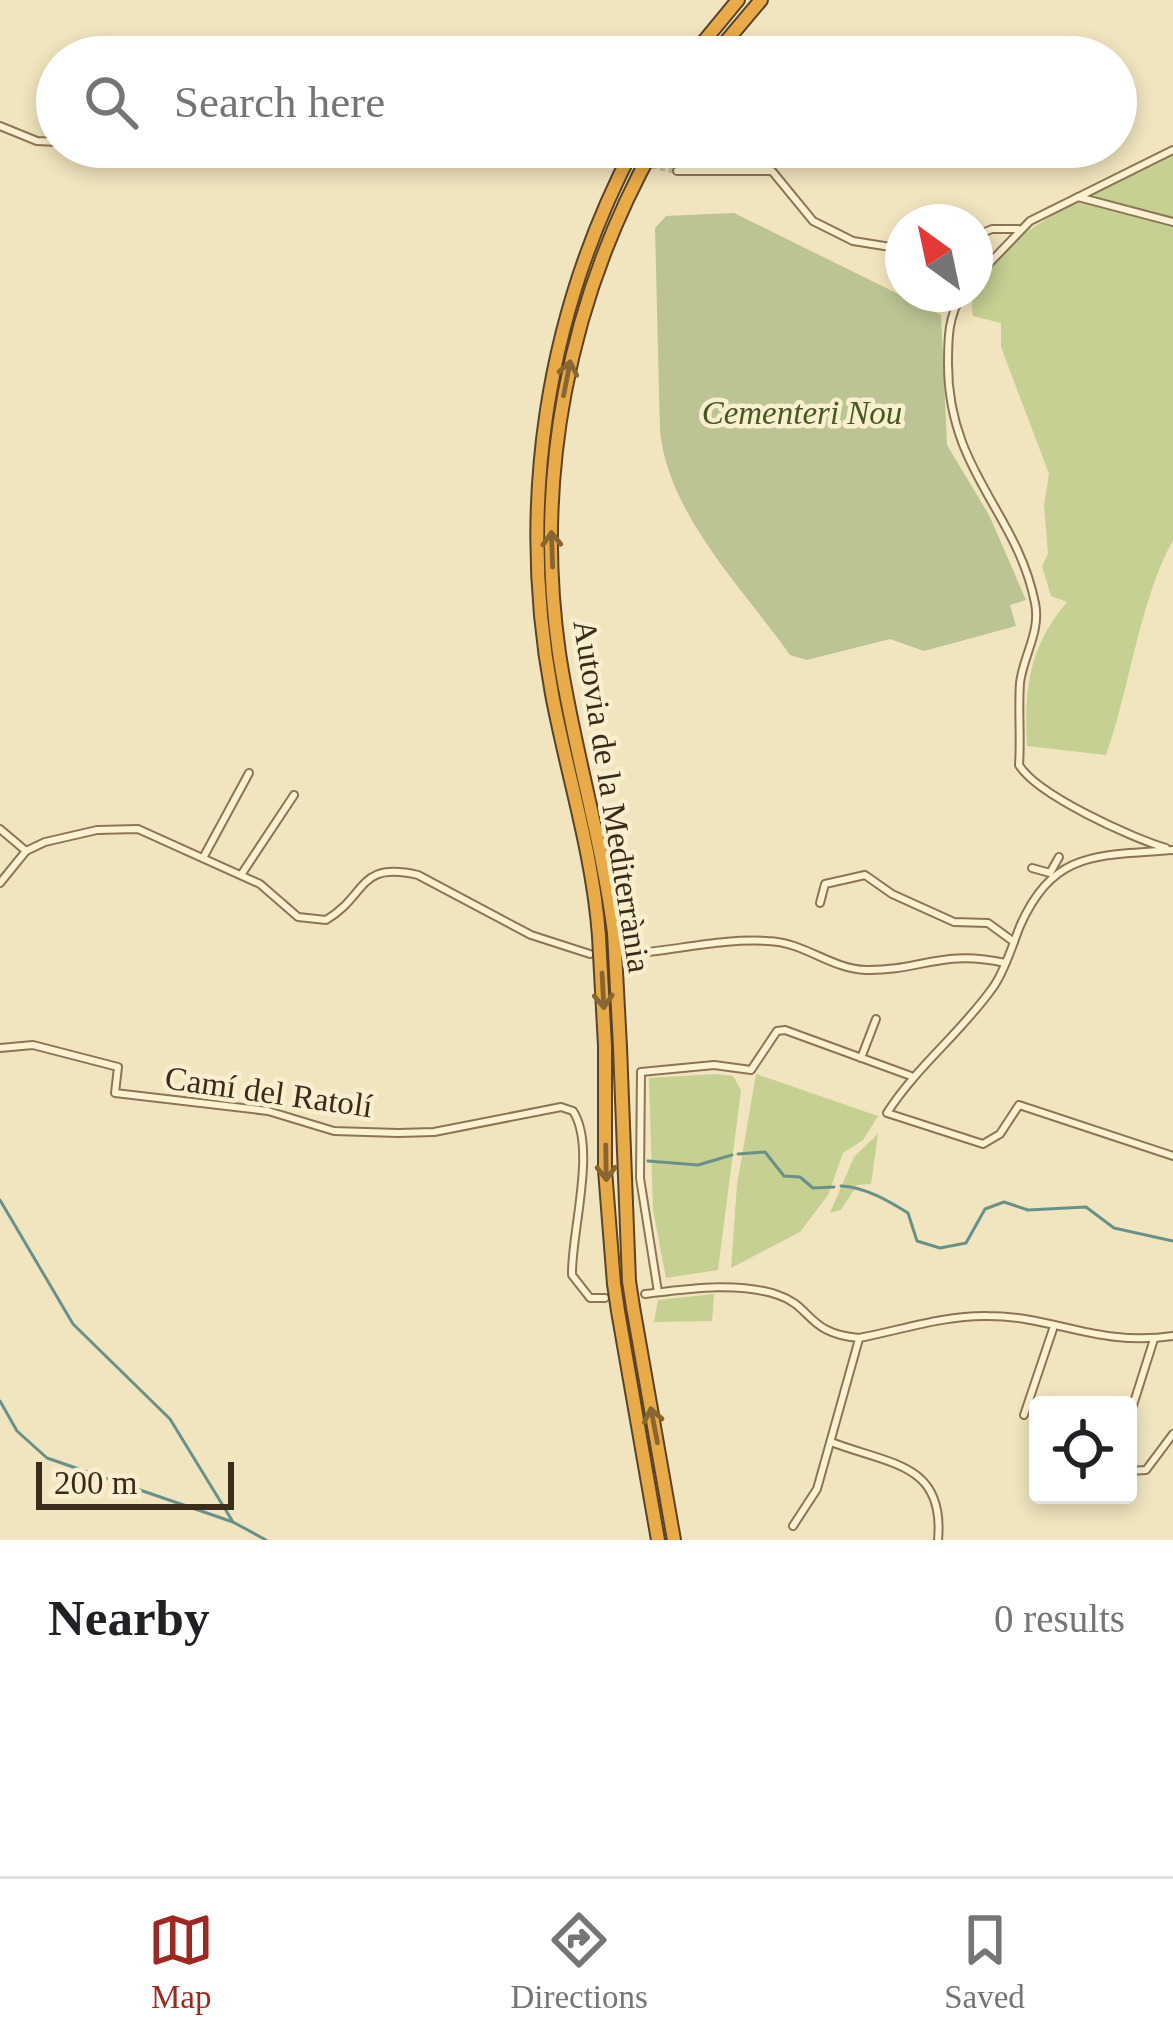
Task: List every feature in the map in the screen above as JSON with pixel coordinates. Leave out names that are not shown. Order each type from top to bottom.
[{"type":"highway","points":[[708,36],[738,0]]},
{"type":"highway","points":[[730,36],[761,0]]},
{"type":"highway","name":"Autovia de la Mediterrània","points":[[625,168],[576,277],[550,384],[537,494],[539,605],[599,936],[613,1047],[629,1281],[626,1309],[658,1540]]},
{"type":"highway","name":"Autovia de la Mediterrània","points":[[643,168],[618,215],[576,335],[556,438],[554,604],[614,933],[605,1170],[614,1284],[626,1309],[674,1540]]},
{"type":"street","points":[[0,126],[36,141]]},
{"type":"street","points":[[1137,168],[1173,150]]},
{"type":"street","points":[[993,259],[1020,230],[1137,168]]},
{"type":"street","points":[[676,171],[772,171],[813,220],[853,241],[885,246]]},
{"type":"street","points":[[1078,197],[1173,222]]},
{"type":"street","points":[[993,229],[1020,230]]},
{"type":"street","points":[[954,312],[949,327],[951,415],[961,449],[1024,568],[1035,603],[1036,625],[1020,679],[1024,734],[1019,765],[1025,776],[1070,803],[1173,849]]},
{"type":"street","points":[[203,857],[249,773]]},
{"type":"street","points":[[242,875],[294,795]]},
{"type":"street","points":[[0,829],[26,851]]},
{"type":"street","points":[[0,883],[26,851],[67,835],[139,830],[242,875],[298,917],[326,920],[372,874],[394,869],[418,874],[531,935],[590,954]]},
{"type":"street","points":[[1046,882],[1098,855],[1173,849]]},
{"type":"street","points":[[1059,857],[994,986],[911,1076],[887,1113],[969,1143],[992,1142],[1018,1105],[1173,1156]]},
{"type":"street","points":[[1032,868],[1050,873]]},
{"type":"street","points":[[820,903],[825,884],[865,875],[892,894],[954,922],[988,923],[1014,941]]},
{"type":"street","points":[[627,954],[767,940],[800,945],[848,968],[871,970],[956,956],[1006,963]]},
{"type":"street","points":[[861,1058],[876,1019]]},
{"type":"street","points":[[658,1292],[640,1178],[641,1072],[714,1064],[751,1070],[777,1031],[785,1030],[911,1076]]},
{"type":"street","name":"Camí del Ratolí","points":[[0,1048],[34,1045],[118,1067],[115,1093],[268,1111],[334,1131],[434,1132],[561,1107],[573,1111],[578,1119],[580,1212],[572,1276],[581,1291],[602,1299]]},
{"type":"street","points":[[645,1294],[720,1287],[777,1294],[822,1331],[860,1338],[990,1315],[1053,1328],[1154,1339],[1173,1336]]},
{"type":"street","points":[[1024,1415],[1053,1328]]},
{"type":"street","points":[[793,1526],[817,1490],[860,1338]]},
{"type":"street","points":[[1136,1396],[1154,1339]]},
{"type":"street","points":[[1137,1470],[1145,1470],[1173,1434]]},
{"type":"street","points":[[831,1442],[926,1479],[937,1496],[938,1540]]},
{"type":"green space","points":[[1173,154],[1173,540],[1143,618],[1106,755],[1027,746],[1032,669],[1044,635],[1067,602],[1051,596],[1042,566],[1048,554],[1044,505],[1049,474],[1001,347],[1001,323],[973,316],[973,312],[993,312],[993,262],[1015,241],[1082,198]]},
{"type":"green space","name":"Cementeri Nou","points":[[734,213],[885,287],[885,312],[941,315],[947,445],[989,515],[1026,600],[1010,605],[1016,626],[924,651],[890,639],[807,660],[790,655],[692,521],[666,462],[660,431],[655,228],[666,216]]},
{"type":"green space","points":[[756,1074],[878,1116],[863,1140],[843,1153],[828,1195],[800,1232],[731,1268],[737,1185]]},
{"type":"green space","points":[[733,1076],[741,1090],[718,1270],[666,1278],[653,1210],[649,1078]]},
{"type":"green space","points":[[878,1134],[871,1184],[857,1185],[841,1210],[830,1213],[854,1157]]},
{"type":"green space","points":[[714,1294],[712,1321],[654,1322],[658,1300]]},
{"type":"waterway","points":[[738,1154],[765,1152],[784,1176],[800,1177],[813,1188],[834,1187]]},
{"type":"waterway","points":[[648,1161],[698,1165],[732,1155]]},
{"type":"waterway","points":[[841,1186],[868,1192],[908,1213],[917,1241],[940,1248],[966,1243],[985,1209],[1004,1202],[1028,1210],[1086,1207],[1114,1228],[1173,1241]]},
{"type":"waterway","points":[[0,1200],[73,1324],[170,1419],[233,1522]]},
{"type":"waterway","points":[[0,1401],[17,1431],[47,1458],[233,1522],[266,1540]]},
{"type":"tunnel","points":[[662,168],[677,171]]}]
